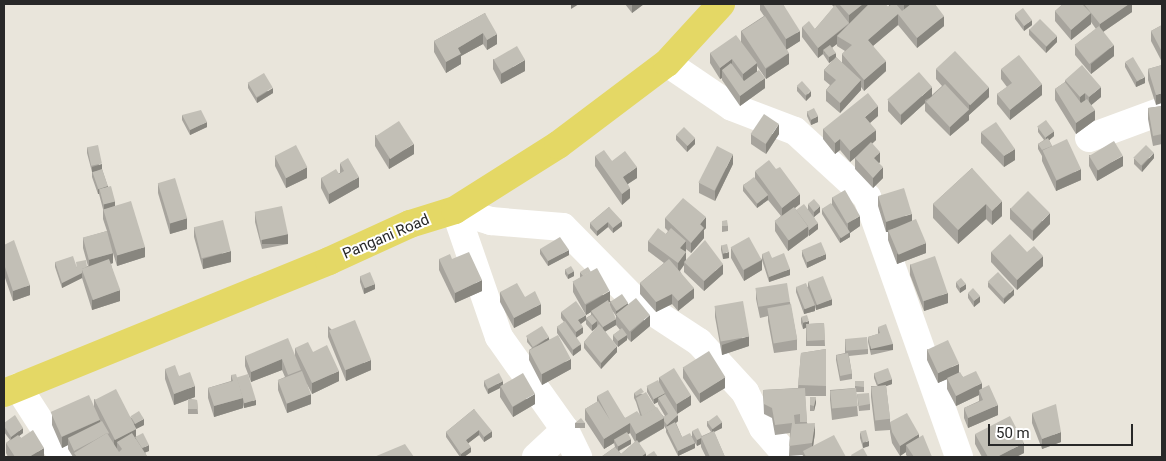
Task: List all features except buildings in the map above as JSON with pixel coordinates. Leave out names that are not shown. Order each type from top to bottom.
[{"type":"main road","name":"Pangani Road","points":[[11,390],[329,262],[410,224],[455,210],[558,145],[667,63],[721,4]]},
{"type":"street","points":[[667,63],[732,107],[795,131],[867,197],[959,457]]},
{"type":"street","points":[[1089,138],[1162,111]]},
{"type":"street","points":[[455,210],[499,337],[565,430],[578,457]]},
{"type":"street","points":[[455,210],[491,221],[563,227],[635,300],[699,342],[744,392],[762,428],[788,457]]},
{"type":"street","points":[[11,390],[63,457]]},
{"type":"street","points":[[536,457],[565,430]]}]
